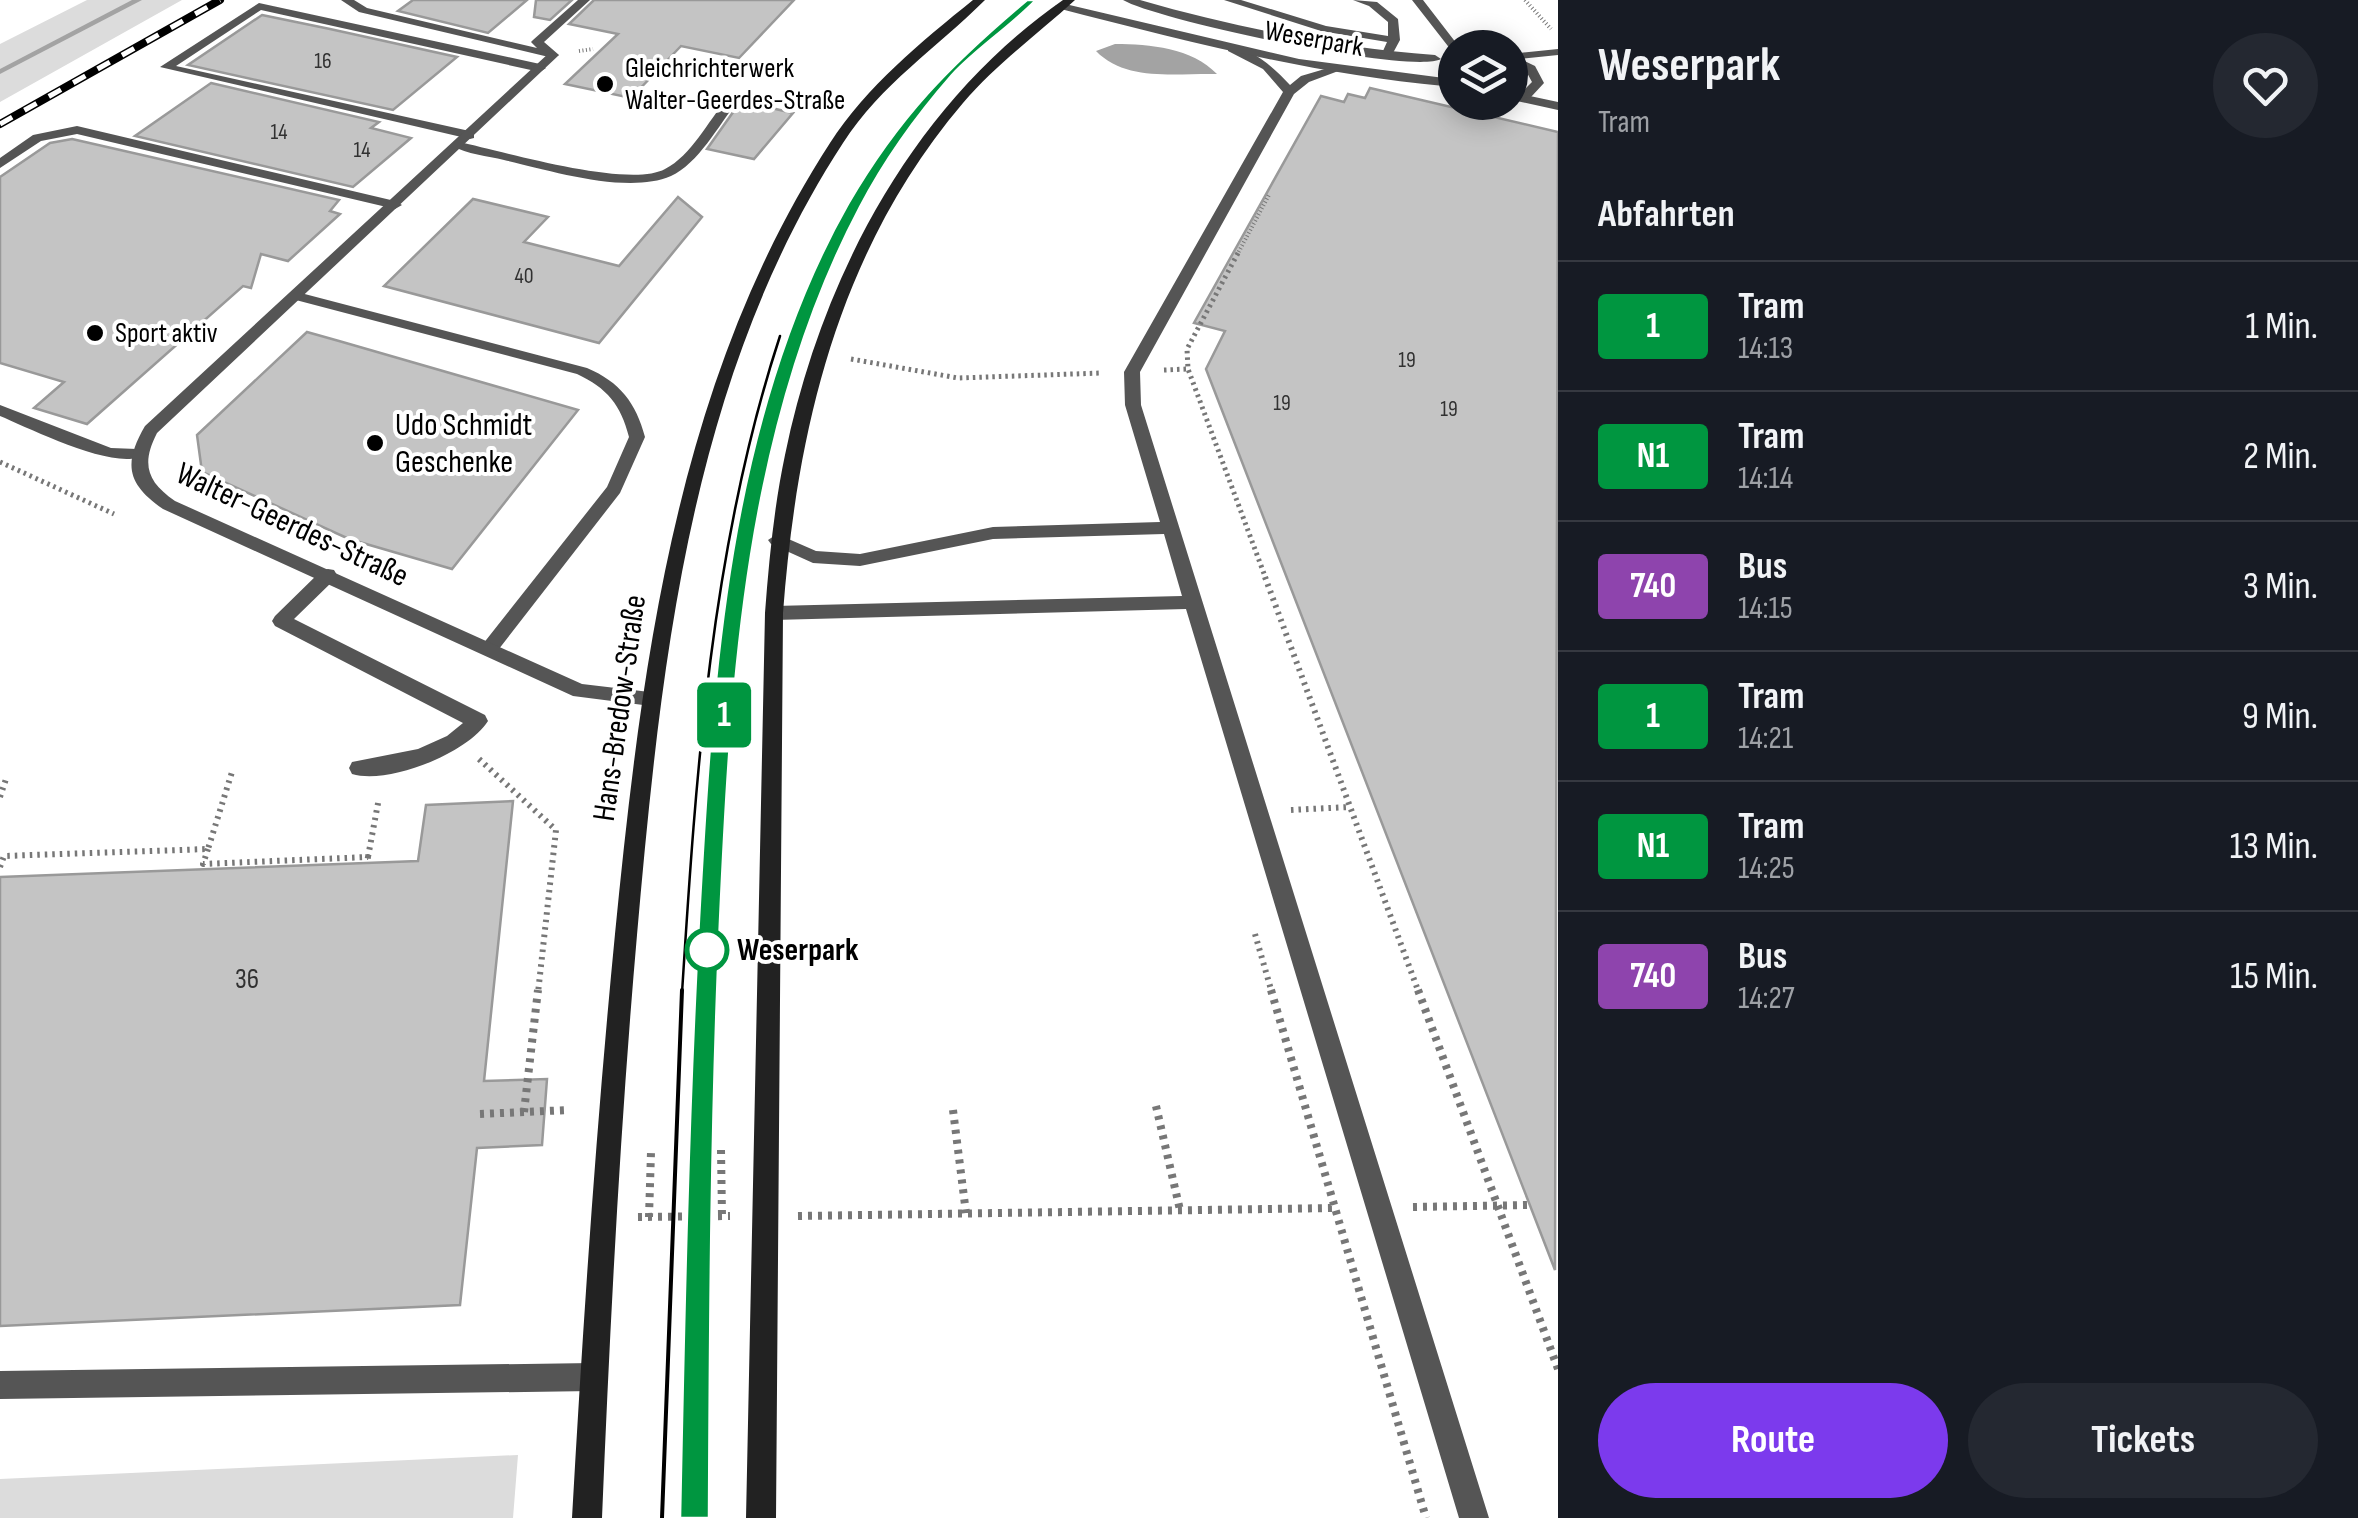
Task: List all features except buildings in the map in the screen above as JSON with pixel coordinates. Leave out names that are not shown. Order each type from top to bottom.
[{"type":"main road","name":"Hans-Bredow-Straße","points":[[587,1518],[602,1217],[650,698],[677,541],[725,371],[785,231],[864,105],[921,48],[980,0]]},
{"type":"main road","points":[[1046,0],[1065,3]]},
{"type":"main road","points":[[761,1518],[774,614],[777,540],[794,440],[819,352],[860,246],[938,125],[988,68],[1065,3]]},
{"type":"street","points":[[346,0],[363,10],[553,55]]},
{"type":"street","points":[[553,55],[537,42],[584,0]]},
{"type":"street","name":"Weserpark","points":[[1128,0],[1261,38],[1387,56],[1438,58]]},
{"type":"street","points":[[1229,0],[1326,29],[1394,40]]},
{"type":"street","points":[[1358,0],[1373,4],[1394,21],[1394,40],[1387,56]]},
{"type":"street","points":[[1417,0],[1440,30]]},
{"type":"street","name":"Weserpark","points":[[1065,3],[1232,49],[1335,70],[1438,83]]},
{"type":"street","points":[[540,68],[259,6],[166,66],[612,178],[669,173],[731,102]]},
{"type":"street","points":[[1232,49],[1267,67],[1289,92]]},
{"type":"street","points":[[1528,55],[1558,52]]},
{"type":"street","name":"Walter-Geerdes-Straße","points":[[553,55],[151,430],[137,454],[142,482],[169,505],[580,691],[650,698]]},
{"type":"street","name":"Weserpark","points":[[1435,59],[1434,70],[1438,74]]},
{"type":"street","points":[[1528,68],[1538,83],[1528,92]]},
{"type":"street","points":[[1335,70],[1305,79],[1289,92],[1132,372],[1134,404],[1474,1518]]},
{"type":"street","points":[[1535,89],[1558,106]]},
{"type":"street","points":[[1528,100],[1558,106]]},
{"type":"street","points":[[0,164],[37,138],[78,130],[395,205]]},
{"type":"street","points":[[297,296],[582,370],[602,378],[625,400],[636,437],[614,490],[488,650]]},
{"type":"street","points":[[0,410],[109,453],[137,454]]},
{"type":"street","points":[[777,540],[812,557],[860,560],[992,533],[1171,528]]},
{"type":"street","points":[[328,575],[281,621],[478,721],[460,741],[385,767],[359,768]]},
{"type":"street","points":[[774,614],[1193,602]]},
{"type":"street","points":[[0,1385],[594,1377]]},
{"type":"path","points":[[1526,0],[1558,37]]},
{"type":"path","points":[[1270,192],[1187,349],[1188,369],[1558,1369]]},
{"type":"path","points":[[819,352],[958,378],[1188,369]]},
{"type":"path","points":[[0,462],[114,514]]},
{"type":"path","points":[[460,741],[556,830],[524,1112]]},
{"type":"path","points":[[232,772],[204,864],[367,860],[385,767]]},
{"type":"path","points":[[0,797],[6,779]]},
{"type":"path","points":[[0,867],[2,856],[208,849]]},
{"type":"path","points":[[1252,922],[1426,1518]]},
{"type":"path","points":[[1156,1106],[1180,1210]]},
{"type":"path","points":[[480,1114],[569,1110]]},
{"type":"path","points":[[953,1110],[966,1213]]},
{"type":"path","points":[[721,1150],[722,1216]]},
{"type":"path","points":[[649,1217],[651,1152]]},
{"type":"path","points":[[602,1217],[1530,1205]]},
{"type":"shaded area","points":[[87,0],[182,0],[0,102],[0,44]]},
{"type":"shaded area","points":[[1115,44],[1183,53],[1217,74],[1152,74],[1122,68],[1096,51]]},
{"type":"shaded area","points":[[518,1455],[513,1518],[0,1518],[0,1479]]},
{"type":"waterway","points":[[0,72],[138,0]]},
{"type":"tram line","points":[[705,993],[729,652],[747,528],[774,407],[813,290],[867,182],[938,84],[1031,0]]},
{"type":"tram line","name":"1","points":[[695,1518],[700,1099],[707,940],[730,655],[756,473],[799,326],[853,207],[918,108],[981,40],[1031,0]]},
{"type":"tram line","points":[[682,993],[701,744],[722,578],[757,416],[780,336]]},
{"type":"tram line","points":[[662,1518],[682,990]]},
{"type":"tram line","points":[[695,1518],[705,990]]},
{"type":"railway","points":[[0,124],[220,0]]},
{"type":"place","name":"Gleichrichterwerk Walter-Geerdes-Straße","points":[[605,84]]},
{"type":"place","name":"Sport aktiv","points":[[95,333]]},
{"type":"place","name":"Udo Schmidt Geschenke","points":[[375,443]]},
{"type":"place","name":"Weserpark","points":[[707,950]]}]
